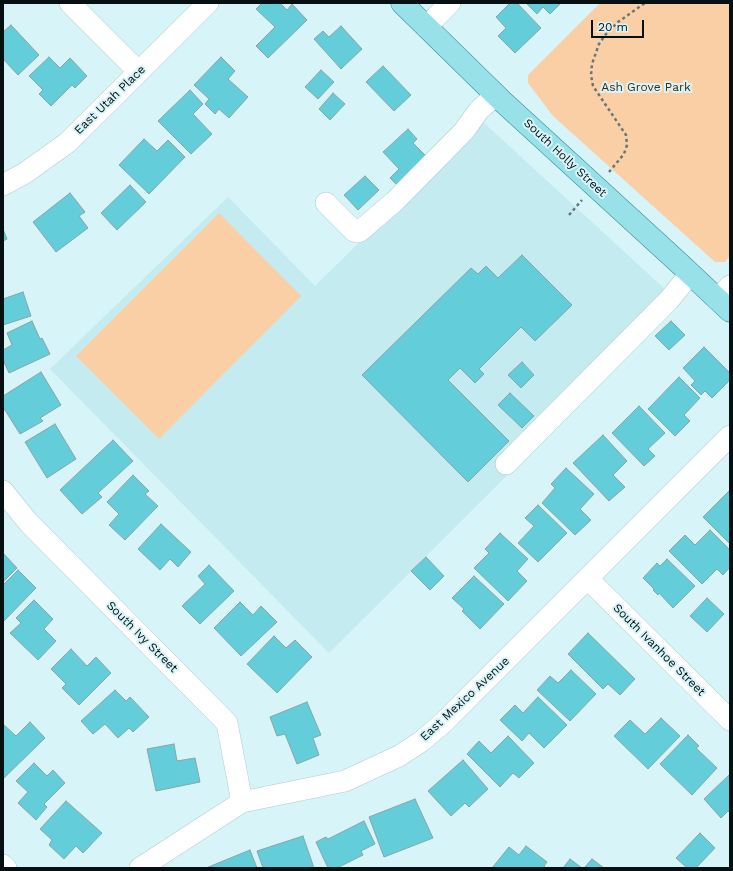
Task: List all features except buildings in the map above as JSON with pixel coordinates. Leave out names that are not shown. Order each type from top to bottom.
[{"type":"main road","name":"South Holly Street","points":[[402,3],[496,94],[690,274],[726,299]]},
{"type":"street","points":[[70,3],[139,72]]},
{"type":"street","name":"East Utah Place","points":[[3,185],[25,174],[67,143],[208,3]]},
{"type":"street","points":[[426,27],[450,3]]},
{"type":"street","points":[[326,203],[354,231],[360,231],[395,201],[464,131],[480,110],[496,94]]},
{"type":"street","points":[[506,464],[668,300],[690,274]]},
{"type":"street","name":"East Mexico Avenue","points":[[140,868],[242,802],[345,781],[399,756],[422,741],[444,722],[730,436]]},
{"type":"street","name":"South Ivy Street","points":[[3,491],[28,522],[227,723],[242,802]]},
{"type":"street","name":"South Ivanhoe Street","points":[[588,579],[730,720]]},
{"type":"street","points":[[3,865],[6,868]]},
{"type":"path","points":[[569,215],[624,154],[627,145],[626,135],[620,124],[598,96],[593,86],[591,75],[592,64],[599,44],[606,34],[618,22],[645,3]]},
{"type":"shaded area","points":[[482,121],[680,303],[329,653],[50,369],[228,197],[315,286]]},
{"type":"green space","name":"Ash Grove Park","points":[[600,3],[730,3],[730,256],[725,262],[715,262],[553,116],[528,83],[528,75]]},
{"type":"green space","points":[[219,213],[301,296],[159,439],[76,356]]}]
